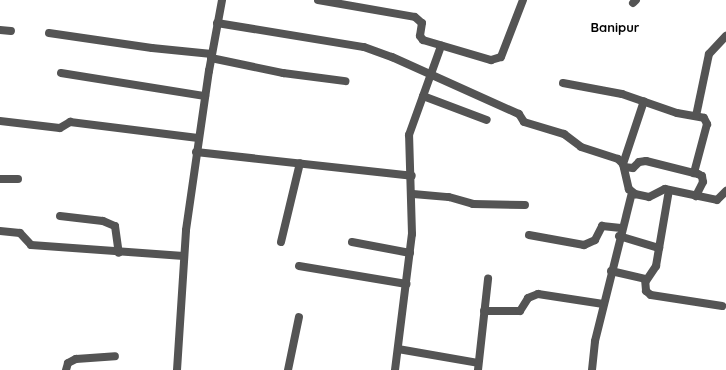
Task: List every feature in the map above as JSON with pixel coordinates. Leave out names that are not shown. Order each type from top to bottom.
[{"type":"street","points":[[177,370],[184,256],[196,152],[211,56],[222,0]]},
{"type":"street","points":[[318,0],[346,2],[420,19],[422,22],[420,36],[423,40],[491,60],[496,60],[503,53],[523,0]]},
{"type":"street","points":[[217,24],[364,47],[433,74],[519,114],[524,122],[564,134],[582,147],[618,159],[623,165],[633,168],[639,162],[646,161],[694,173],[704,178],[696,196]]},
{"type":"street","points":[[0,30],[12,31]]},
{"type":"street","points":[[49,33],[211,56],[283,72],[345,81]]},
{"type":"street","points":[[696,116],[709,54],[726,36]]},
{"type":"street","points":[[395,370],[410,254],[412,176],[409,135],[423,96],[433,74],[434,62],[441,46]]},
{"type":"street","points":[[61,73],[205,96]]},
{"type":"street","points":[[563,83],[613,91],[677,113],[704,118],[707,124],[694,173]]},
{"type":"street","points":[[423,96],[488,120]]},
{"type":"street","points":[[592,370],[595,341],[603,304],[620,232],[632,193],[624,176],[623,165],[644,101]]},
{"type":"street","points":[[0,121],[60,128],[70,122],[198,138]]},
{"type":"street","points":[[196,152],[412,176]]},
{"type":"street","points":[[281,242],[300,163]]},
{"type":"street","points":[[0,179],[18,179]]},
{"type":"street","points":[[632,193],[648,197],[660,190],[669,190],[716,200],[726,191]]},
{"type":"street","points":[[669,190],[660,248],[654,271],[646,281],[646,291],[651,295],[722,306]]},
{"type":"street","points":[[412,194],[449,197],[478,204],[525,205]]},
{"type":"street","points":[[60,216],[103,221],[115,226],[118,232],[118,253]]},
{"type":"street","points":[[529,235],[584,245],[594,240],[602,226],[660,248]]},
{"type":"street","points":[[0,231],[20,233],[31,245],[118,253],[184,256]]},
{"type":"street","points":[[352,242],[410,254]]},
{"type":"street","points":[[299,266],[406,284]]},
{"type":"street","points":[[611,271],[642,277],[646,281]]},
{"type":"street","points":[[398,349],[478,366],[488,279]]},
{"type":"street","points":[[484,311],[520,311],[528,298],[538,294],[603,304]]},
{"type":"street","points":[[288,370],[299,317]]},
{"type":"street","points":[[66,370],[68,363],[76,359],[115,356]]},
{"type":"district","name":"Banipur","points":[[615,27]]}]
